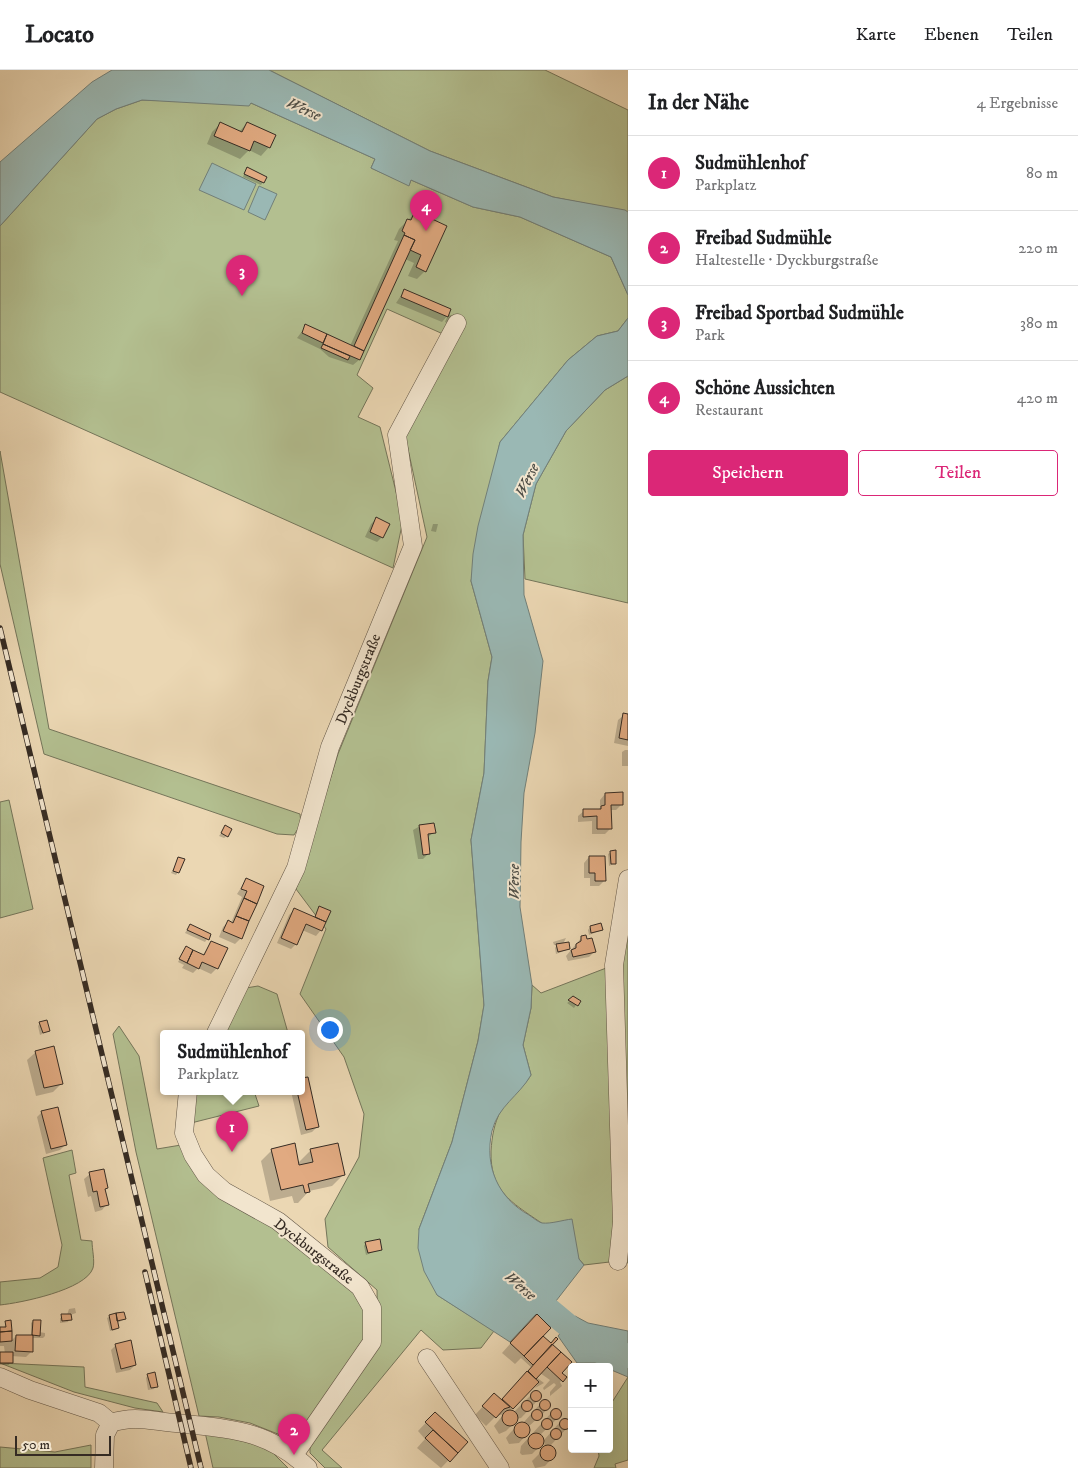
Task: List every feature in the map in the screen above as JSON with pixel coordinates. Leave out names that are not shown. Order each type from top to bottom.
[{"type":"street","name":"Dyckburgstraße","points":[[217,1030],[296,868],[330,747],[413,546],[397,435],[457,322]]},
{"type":"street","points":[[618,1261],[625,1228],[614,965],[628,879]]},
{"type":"street","name":"Dyckburgstraße","points":[[188,1095],[184,1133],[193,1156],[206,1176],[224,1191],[278,1221],[360,1287],[372,1308],[372,1342],[294,1455]]},
{"type":"street","points":[[427,1358],[500,1468]]},
{"type":"street","points":[[0,1377],[30,1390],[99,1413],[111,1423]]},
{"type":"street","points":[[104,1468],[105,1435],[111,1423],[128,1417],[246,1431],[271,1441],[294,1455],[308,1468]]},
{"type":"green space","points":[[269,70],[545,70],[628,110],[628,212],[553,197],[430,151]]},
{"type":"green space","points":[[142,100],[251,103],[375,159],[371,168],[409,185],[411,180],[473,207],[520,217],[611,257],[628,295],[628,318],[618,331],[597,336],[568,360],[500,442],[471,581],[492,657],[488,681],[484,773],[471,840],[484,1005],[478,1041],[452,1142],[419,1229],[437,1295],[494,1331],[481,1348],[443,1350],[421,1330],[322,1450],[342,1468],[325,1468],[310,1453],[310,1443],[378,1344],[377,1290],[328,1247],[325,1219],[359,1157],[364,1114],[344,1057],[300,994],[326,929],[296,889],[338,754],[427,537],[405,435],[452,338],[387,309],[357,375],[373,388],[358,417],[380,427],[403,520],[393,568],[0,392],[0,226],[97,119],[116,109]]},
{"type":"green space","points":[[628,376],[628,603],[525,579],[523,535],[536,484],[566,431],[605,390]]},
{"type":"green space","points":[[0,451],[49,729],[300,814],[301,824],[294,835],[277,834],[44,754],[0,564]]},
{"type":"green space","points":[[9,800],[33,909],[0,918],[0,802]]},
{"type":"green space","points":[[628,879],[628,1263],[618,1261],[584,1265],[552,1231],[511,1201],[498,1186],[492,1165],[492,1140],[501,1110],[531,1075],[523,1045],[531,1008],[532,985],[541,993],[614,965]]},
{"type":"green space","points":[[258,986],[277,994],[287,1030],[225,1030],[246,988]]},
{"type":"green space","points":[[119,1026],[139,1056],[157,1149],[181,1145],[355,1290],[367,1311],[365,1344],[298,1442],[250,1423],[219,1417],[199,1416],[136,1152],[113,1034]]},
{"type":"green space","points":[[196,1095],[255,1095],[259,1106],[187,1124]]},
{"type":"green space","points":[[72,1150],[76,1173],[69,1175],[81,1240],[92,1241],[93,1268],[88,1276],[66,1289],[36,1298],[0,1305],[0,1282],[40,1278],[58,1267],[62,1245],[43,1158]]},
{"type":"green space","points":[[0,1363],[84,1367],[85,1387],[157,1403],[163,1412],[135,1408],[74,1392]]},
{"type":"green space","points":[[628,1377],[628,1460],[615,1464],[616,1468],[594,1468],[599,1453],[613,1453],[613,1401]]},
{"type":"green space","points":[[205,1432],[267,1447],[288,1468],[213,1468]]},
{"type":"green space","points":[[91,1445],[91,1468],[0,1468],[0,1447],[55,1452]]},
{"type":"water","points":[[112,70],[269,70],[430,151],[553,197],[625,210],[628,212],[628,295],[611,257],[520,217],[473,207],[411,180],[409,186],[371,168],[375,159],[251,103],[249,106],[142,100],[116,109],[97,119],[0,226],[0,162],[92,82]]},
{"type":"water","points":[[212,163],[256,184],[244,210],[199,190]]},
{"type":"water","points":[[259,186],[277,194],[265,220],[248,212]]},
{"type":"water","points":[[628,318],[628,376],[605,390],[566,431],[536,484],[523,535],[524,595],[543,661],[535,733],[524,793],[521,842],[520,907],[532,985],[531,1008],[523,1045],[531,1075],[495,1122],[490,1144],[490,1156],[496,1180],[509,1200],[518,1208],[542,1223],[572,1219],[579,1259],[584,1265],[556,1301],[566,1311],[551,1327],[536,1314],[510,1342],[437,1295],[424,1271],[418,1248],[419,1229],[452,1142],[478,1041],[484,1005],[471,840],[484,773],[488,681],[492,657],[471,581],[473,554],[478,526],[500,442],[568,360],[597,336],[618,331]]},
{"type":"water","points":[[575,1316],[588,1323],[628,1331],[628,1377],[613,1371],[613,1363],[577,1363],[558,1336]]},
{"type":"building","points":[[220,122],[242,132],[247,122],[276,135],[270,148],[254,141],[250,151],[214,136]]},
{"type":"building","points":[[247,167],[267,177],[264,183],[244,174]]},
{"type":"building","points":[[415,211],[447,226],[426,272],[416,267],[421,255],[410,250],[415,240],[404,235],[405,233],[402,231],[407,219],[411,220]]},
{"type":"building","points":[[404,235],[415,240],[364,351],[354,346]]},
{"type":"building","points":[[404,289],[451,309],[448,317],[401,297]]},
{"type":"building","points":[[305,324],[327,334],[323,343],[302,333]]},
{"type":"building","points":[[327,334],[364,351],[360,360],[323,344]]},
{"type":"building","points":[[323,344],[350,356],[348,360],[321,348]]},
{"type":"building","points":[[376,517],[390,524],[383,538],[370,532]]},
{"type":"building","points":[[623,713],[628,714],[628,740],[619,738]]},
{"type":"building","points":[[623,792],[623,805],[611,805],[612,829],[597,829],[597,816],[583,817],[583,809],[601,809],[601,806],[605,805],[605,793]]},
{"type":"building","points":[[434,823],[436,833],[428,834],[430,854],[423,855],[419,825]]},
{"type":"building","points":[[225,825],[232,829],[228,837],[221,833]]},
{"type":"building","points":[[616,850],[616,864],[611,864],[610,851]]},
{"type":"building","points":[[589,856],[605,856],[606,881],[595,881],[595,873],[589,873]]},
{"type":"building","points":[[178,857],[185,859],[179,873],[173,871]]},
{"type":"building","points":[[246,878],[264,886],[257,904],[244,898],[247,891],[241,889]]},
{"type":"building","points":[[244,898],[257,904],[249,921],[236,916]]},
{"type":"building","points":[[319,906],[331,911],[326,922],[315,917]]},
{"type":"building","points":[[294,908],[326,922],[322,931],[306,924],[297,945],[281,938]]},
{"type":"building","points":[[236,916],[249,921],[242,939],[223,931],[228,920],[233,923]]},
{"type":"building","points":[[601,923],[603,930],[591,933],[590,926]]},
{"type":"building","points":[[190,924],[211,934],[209,940],[187,930]]},
{"type":"building","points":[[586,935],[587,939],[592,938],[596,952],[573,957],[571,950],[576,948],[576,944],[581,941],[581,936]]},
{"type":"building","points":[[211,941],[228,948],[218,969],[202,962],[199,969],[187,963],[193,950],[204,955]]},
{"type":"building","points":[[569,942],[570,949],[558,952],[556,944]]},
{"type":"building","points":[[186,946],[193,950],[187,963],[179,959]]},
{"type":"building","points":[[573,996],[581,1001],[578,1006],[568,1000]]},
{"type":"building","points":[[47,1020],[50,1031],[43,1033],[39,1022]]},
{"type":"building","points":[[54,1046],[63,1084],[44,1088],[35,1051]]},
{"type":"building","points":[[305,1077],[308,1077],[319,1127],[306,1130],[298,1095],[305,1095]]},
{"type":"building","points":[[58,1107],[67,1145],[51,1149],[41,1111]]},
{"type":"building","points":[[295,1143],[299,1165],[313,1162],[310,1149],[338,1143],[345,1175],[308,1184],[310,1192],[305,1193],[303,1185],[281,1190],[271,1149]]},
{"type":"building","points":[[104,1169],[108,1188],[105,1189],[109,1205],[100,1207],[97,1191],[93,1192],[89,1172]]},
{"type":"building","points":[[380,1239],[382,1250],[368,1253],[365,1242]]},
{"type":"building","points":[[124,1312],[126,1319],[117,1321],[116,1313]]},
{"type":"building","points":[[116,1313],[119,1328],[112,1330],[109,1315]]},
{"type":"building","points":[[61,1314],[71,1314],[72,1320],[62,1321]]},
{"type":"building","points":[[537,1314],[551,1328],[524,1356],[510,1343]]},
{"type":"building","points":[[11,1320],[12,1331],[0,1332],[0,1327],[6,1327],[5,1321]]},
{"type":"building","points":[[33,1320],[41,1320],[40,1336],[32,1335]]},
{"type":"building","points":[[12,1331],[12,1341],[0,1342],[0,1332]]},
{"type":"building","points":[[16,1335],[33,1335],[33,1352],[15,1351]]},
{"type":"building","points":[[543,1336],[551,1343],[556,1337],[558,1339],[533,1365],[524,1356]]},
{"type":"building","points":[[131,1340],[136,1365],[121,1369],[115,1344]]},
{"type":"building","points":[[552,1344],[561,1352],[536,1379],[528,1371]]},
{"type":"building","points":[[0,1352],[13,1352],[13,1363],[0,1363]]},
{"type":"building","points":[[561,1352],[572,1362],[568,1363],[568,1366],[562,1373],[567,1377],[563,1382],[547,1367]]},
{"type":"building","points":[[527,1371],[539,1382],[513,1409],[502,1399]]},
{"type":"building","points":[[155,1372],[158,1387],[151,1388],[147,1374]]},
{"type":"building","points":[[536,1390],[542,1396],[536,1402],[530,1396]]},
{"type":"building","points":[[494,1393],[510,1407],[504,1409],[496,1418],[482,1406]]},
{"type":"building","points":[[545,1399],[551,1405],[545,1411],[539,1405]]},
{"type":"building","points":[[527,1400],[533,1406],[527,1412],[521,1406]]},
{"type":"building","points":[[556,1408],[562,1414],[556,1420],[550,1414]]},
{"type":"building","points":[[537,1409],[543,1415],[537,1421],[531,1415]]},
{"type":"building","points":[[510,1410],[516,1412],[518,1418],[516,1424],[510,1426],[504,1424],[502,1418],[504,1412]]},
{"type":"building","points":[[435,1412],[468,1442],[458,1453],[425,1422]]},
{"type":"building","points":[[547,1418],[553,1424],[547,1430],[541,1424]]},
{"type":"building","points":[[567,1419],[568,1428],[565,1430],[559,1424],[561,1420]]},
{"type":"building","points":[[522,1422],[528,1424],[530,1430],[528,1436],[522,1438],[516,1436],[514,1430],[516,1424]]},
{"type":"building","points":[[556,1428],[562,1434],[556,1440],[550,1434]]},
{"type":"building","points":[[433,1430],[458,1453],[450,1462],[425,1438]]},
{"type":"building","points":[[536,1433],[542,1435],[544,1441],[542,1447],[536,1449],[530,1447],[528,1441],[530,1435]]},
{"type":"building","points":[[548,1445],[554,1447],[556,1453],[554,1459],[548,1461],[542,1459],[540,1453],[542,1447]]},
{"type":"waterway","name":"Werse","points":[[535,1298],[589,1343],[628,1356]]},
{"type":"railway","points":[[0,628],[201,1468]]},
{"type":"railway","points":[[145,1272],[191,1468]]},
{"type":"place","name":"Schöne Aussichten","points":[[426,231]]},
{"type":"place","name":"Freibad Sportbad Sudmühle","points":[[242,296]]},
{"type":"place","name":"Sudmühlenhof","points":[[232,1152]]},
{"type":"place","name":"Freibad Sudmühle","points":[[294,1455]]}]
